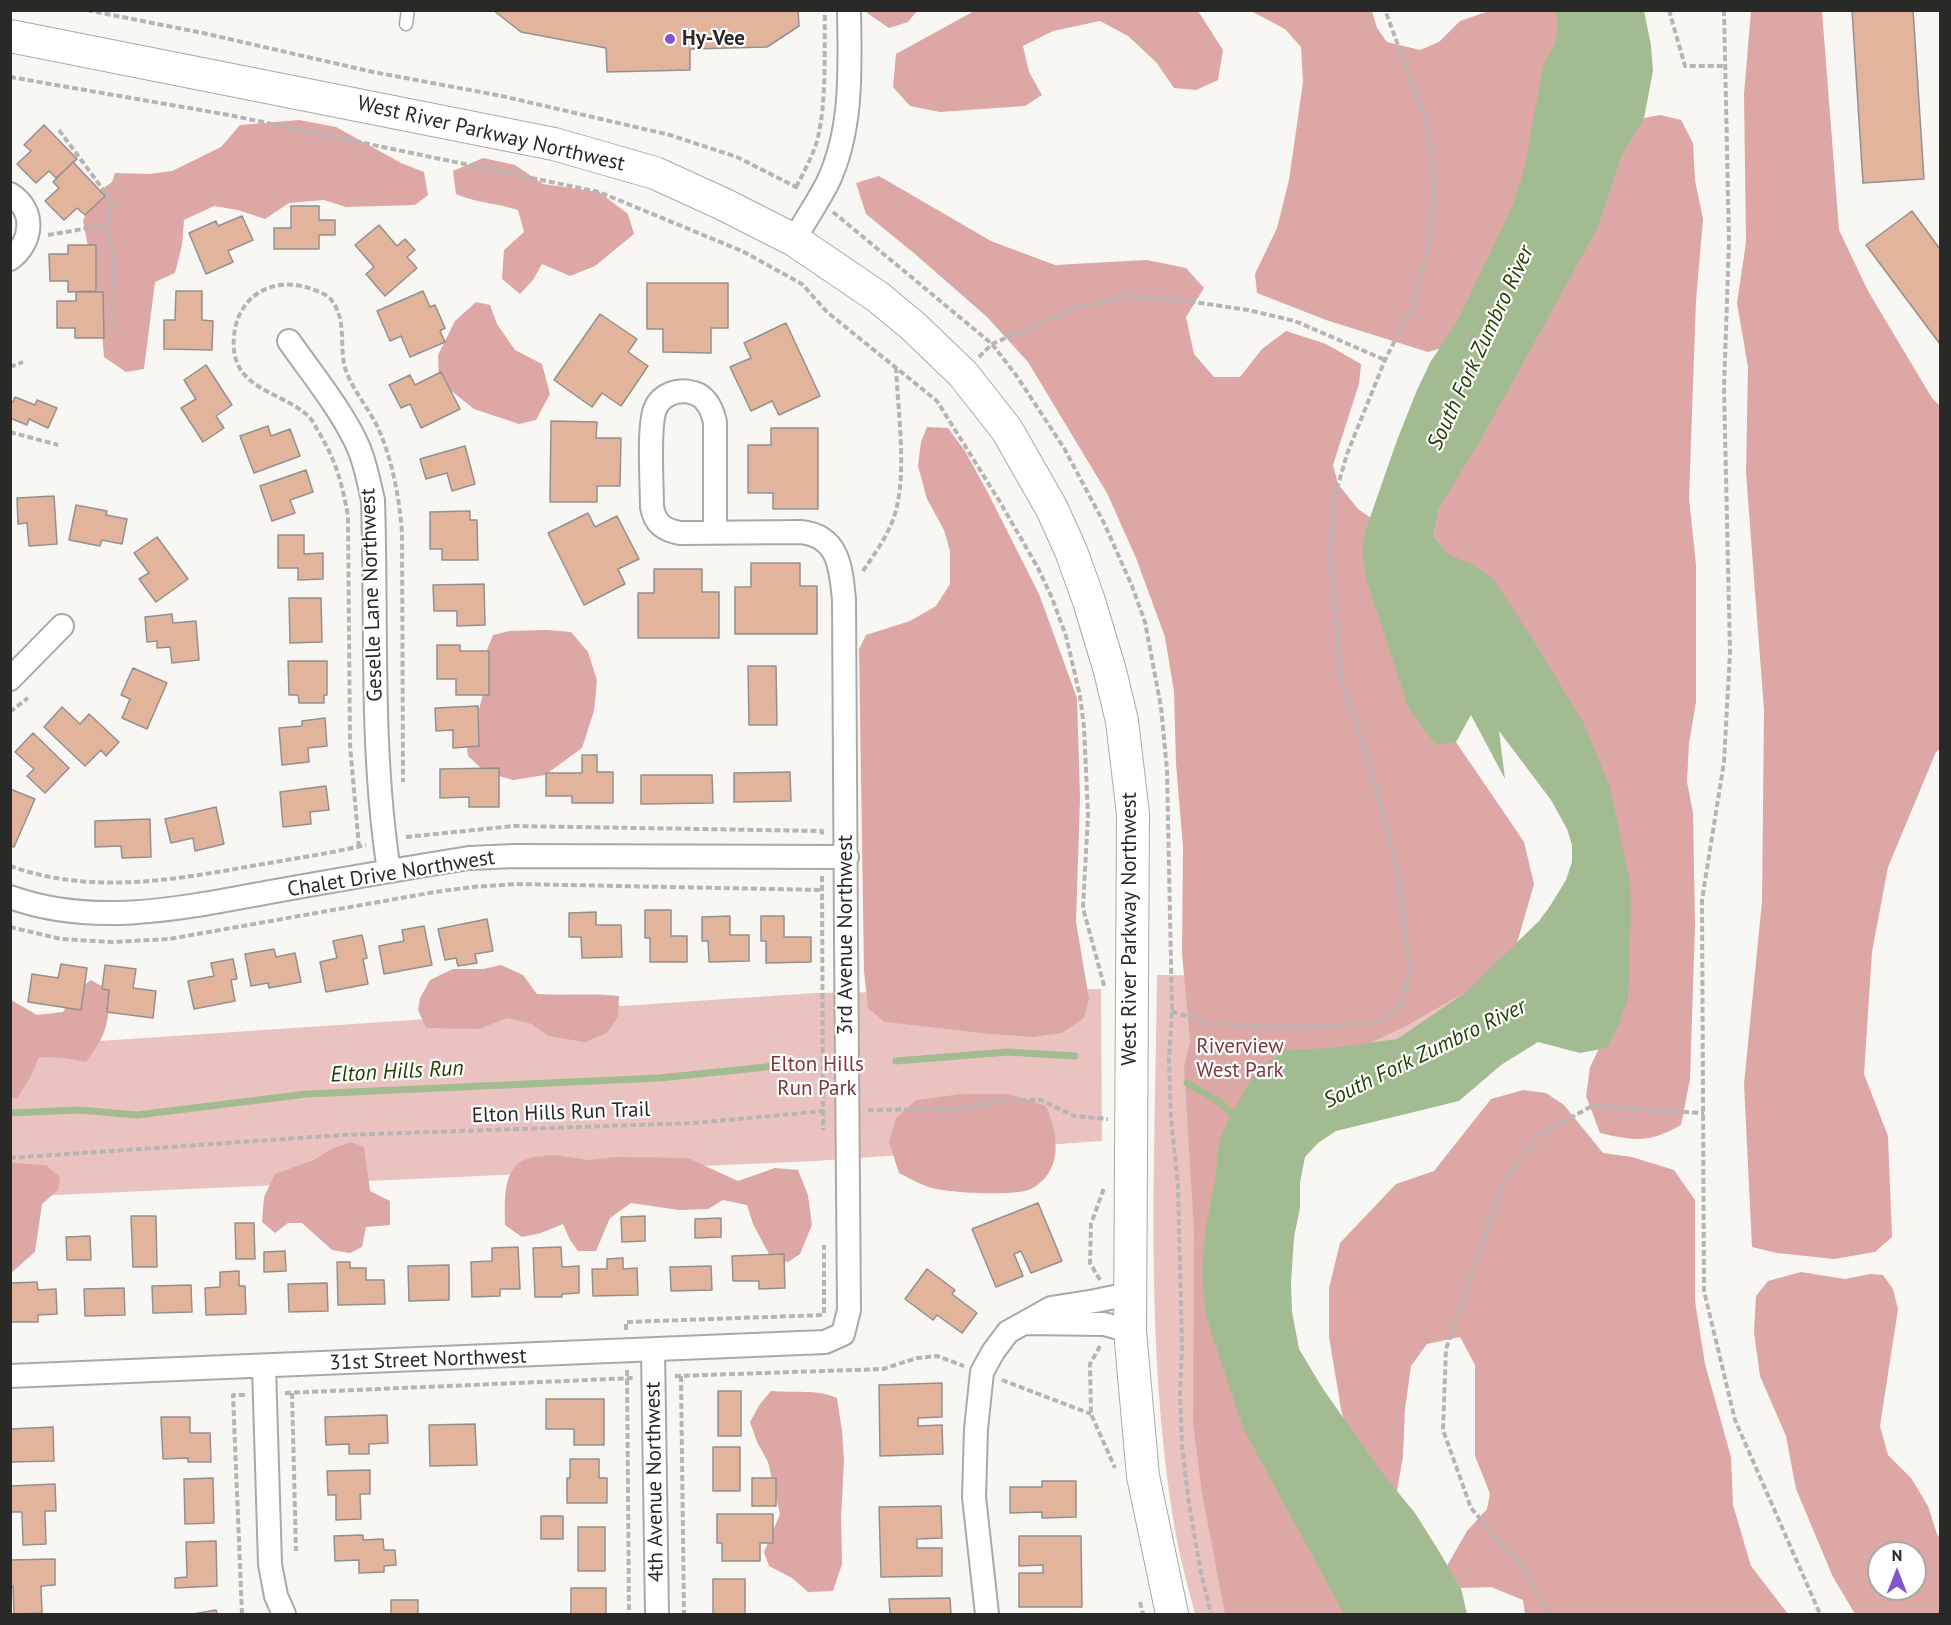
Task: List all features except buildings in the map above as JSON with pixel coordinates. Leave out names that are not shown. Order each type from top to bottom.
[{"type":"main road","name":"West River Parkway Northwest","points":[[10,36],[484,129],[600,155],[655,173],[794,240],[896,311],[963,374],[1007,430],[1052,509],[1071,551],[1089,601],[1122,721],[1133,814],[1116,1289],[1117,1335],[1172,1614]]},
{"type":"street","points":[[794,240],[828,183],[842,141],[849,94],[849,10]]},
{"type":"street","points":[[10,194],[24,207],[29,222],[28,238],[20,252],[10,259]]},
{"type":"street","name":"Geselle Lane Northwest","points":[[289,341],[345,423],[359,449],[373,500],[378,774],[389,871]]},
{"type":"street","points":[[687,391],[698,394],[713,411],[715,422],[715,532],[669,531],[662,527],[654,514],[652,422],[658,403],[672,393],[687,391]]},
{"type":"street","name":"3rd Avenue Northwest","points":[[715,532],[815,534],[822,537],[830,546],[842,572],[847,857],[846,1110],[849,1310],[843,1334]]},
{"type":"street","points":[[10,680],[62,626]]},
{"type":"street","name":"Chalet Drive Northwest","points":[[10,897],[65,911],[113,913],[166,911],[469,858],[515,856],[847,857]]},
{"type":"street","points":[[987,1614],[974,1497],[978,1393],[982,1372],[1008,1332],[1051,1308],[1095,1301],[1116,1289]]},
{"type":"street","points":[[1024,1323],[1104,1324],[1117,1335]]},
{"type":"street","name":"31st Street Northwest","points":[[10,1376],[825,1342],[843,1334]]},
{"type":"street","name":"4th Avenue Northwest","points":[[653,1350],[657,1614]]},
{"type":"street","points":[[264,1367],[270,1564],[276,1596],[284,1614]]},
{"type":"lane","points":[[406,24],[408,10]]},
{"type":"path","points":[[87,10],[203,33],[373,72],[502,96],[670,135],[737,158],[818,199],[992,344],[1080,306],[1129,296],[1187,301],[1248,310],[1295,321],[1385,360]]},
{"type":"path","points":[[796,187],[811,160],[818,139],[822,107],[825,10]]},
{"type":"path","points":[[1211,1614],[1189,1504],[1182,1446],[1178,1186],[1170,1106],[1172,1011],[1206,1023],[1281,1028],[1381,1022],[1403,1002],[1410,969],[1399,879],[1374,779],[1341,678],[1330,551],[1334,499],[1347,454],[1385,360],[1413,305],[1429,243],[1435,181],[1426,120],[1385,10]]},
{"type":"path","points":[[1669,10],[1685,66],[1726,66]]},
{"type":"path","points":[[1724,10],[1729,242],[1724,387],[1730,652],[1724,762],[1702,900],[1704,1292],[1735,1420],[1820,1614]]},
{"type":"path","points":[[10,77],[229,116],[599,192],[742,251],[802,284],[827,312],[937,401],[1000,502],[1038,568],[1052,598],[1066,636],[1080,696],[1084,727],[1088,815],[1083,908],[1105,990]]},
{"type":"path","points":[[59,130],[113,203],[106,225],[113,252],[111,328]]},
{"type":"path","points":[[28,238],[106,225]]},
{"type":"path","points":[[10,866],[69,881],[113,884],[162,881],[359,847],[350,745],[348,516],[342,479],[327,445],[310,417],[288,401],[262,390],[244,374],[234,351],[236,327],[244,306],[258,291],[275,285],[296,284],[331,298],[339,312],[345,369],[379,429],[398,493],[402,532],[404,787]]},
{"type":"path","points":[[10,367],[22,362]]},
{"type":"path","points":[[844,600],[875,552],[897,508],[900,488],[900,450],[896,368]]},
{"type":"path","points":[[10,432],[58,445]]},
{"type":"path","points":[[10,712],[28,698]]},
{"type":"path","points":[[407,826],[408,836],[514,826],[822,831]]},
{"type":"path","points":[[10,927],[61,939],[113,942],[169,939],[435,892],[516,884],[822,890],[823,1111]]},
{"type":"path","name":"Elton Hills Run Trail","points":[[10,1158],[343,1135],[695,1123],[846,1110],[952,1109],[1009,1100],[1041,1100],[1074,1116],[1109,1119],[1108,1130]]},
{"type":"path","points":[[1549,1614],[1528,1574],[1471,1508],[1443,1430],[1446,1349],[1501,1186],[1539,1135],[1594,1105],[1704,1113]]},
{"type":"path","points":[[1105,1185],[1091,1224],[1089,1263],[1116,1289]]},
{"type":"path","points":[[626,1322],[824,1315]]},
{"type":"path","points":[[1090,1414],[1090,1364],[1117,1335]]},
{"type":"path","points":[[684,1614],[681,1376],[825,1370]]},
{"type":"path","points":[[296,1551],[292,1393],[628,1378],[629,1614]]},
{"type":"path","points":[[233,1395],[242,1614]]},
{"type":"green space","points":[[867,10],[917,11],[908,22],[889,28],[867,13]]},
{"type":"green space","points":[[976,10],[1198,11],[1223,50],[1218,80],[1196,90],[1174,88],[1156,62],[1128,36],[1100,21],[1053,31],[1023,46],[1029,72],[1042,95],[1025,106],[940,112],[910,106],[893,87],[896,54]]},
{"type":"green space","points":[[1251,11],[1372,11],[1377,28],[1387,42],[1420,50],[1439,42],[1460,21],[1489,11],[1569,11],[1590,18],[1459,343],[1428,352],[1326,320],[1257,293],[1255,274],[1277,228],[1289,180],[1303,82],[1301,47],[1285,29]]},
{"type":"green space","points":[[1751,11],[1822,11],[1839,230],[1868,291],[1932,398],[1940,406],[1940,749],[1936,752],[1888,867],[1872,952],[1864,1074],[1888,1136],[1892,1237],[1875,1252],[1834,1259],[1777,1253],[1752,1247],[1744,1084],[1762,901],[1764,710],[1746,473],[1748,367],[1737,303],[1746,242],[1744,94]]},
{"type":"green space","points":[[1660,115],[1681,120],[1693,143],[1695,180],[1703,219],[1696,301],[1689,498],[1696,565],[1696,702],[1689,743],[1687,782],[1693,813],[1695,925],[1690,1079],[1681,1125],[1651,1138],[1633,1139],[1600,1133],[1586,1096],[1590,1067],[1606,1034],[1623,917],[1462,573],[1434,536],[1439,508],[1614,147],[1644,118]]},
{"type":"green space","points":[[299,120],[336,127],[401,163],[424,172],[428,195],[415,205],[346,207],[324,200],[289,203],[265,219],[238,210],[214,206],[184,220],[182,245],[175,273],[155,282],[144,369],[126,372],[104,357],[100,306],[83,221],[93,196],[112,182],[115,173],[149,174],[172,171],[221,147],[240,125]]},
{"type":"green space","points":[[483,158],[515,165],[543,184],[599,192],[628,214],[634,234],[595,266],[570,276],[542,264],[533,280],[520,294],[502,279],[504,250],[524,232],[518,210],[456,194],[453,171]]},
{"type":"green space","points":[[879,176],[991,241],[1055,265],[1147,260],[1186,268],[1204,288],[1186,317],[1194,354],[1214,377],[1240,377],[1262,349],[1286,331],[1326,344],[1361,364],[1359,384],[1333,465],[1338,484],[1358,509],[1378,523],[1438,732],[1456,742],[1524,842],[1534,884],[1513,957],[1466,992],[1406,1026],[1345,1055],[1248,1152],[1358,1614],[1225,1614],[1202,1493],[1193,1423],[1194,1230],[1184,1067],[1190,1041],[1182,953],[1183,847],[1176,764],[1174,692],[1165,637],[1136,558],[1107,493],[1028,362],[987,317],[866,214],[856,183]]},
{"type":"green space","points":[[476,302],[490,305],[497,324],[515,350],[542,364],[550,394],[536,420],[519,424],[474,409],[439,381],[438,355],[455,321]]},
{"type":"green space","points":[[927,427],[948,428],[965,451],[1039,594],[1077,698],[1080,798],[1076,922],[1089,999],[1084,1018],[1062,1033],[1033,1037],[885,1022],[868,1008],[864,971],[859,649],[866,635],[910,621],[936,606],[950,584],[950,551],[944,530],[927,499],[918,466],[921,442]]},
{"type":"green space","points":[[509,631],[571,632],[588,652],[597,680],[594,711],[582,748],[545,775],[513,780],[485,772],[468,756],[465,732],[478,713],[487,680],[485,655],[493,635]]},
{"type":"green space","points":[[501,965],[523,975],[537,994],[619,996],[618,1017],[607,1033],[585,1042],[548,1036],[532,1024],[507,1018],[479,1029],[426,1028],[418,1010],[420,998],[430,980],[453,969],[483,969]]},
{"type":"green space","name":"Riverview West Park","points":[[1157,975],[1563,979],[1324,1100],[1252,1278],[1399,1614],[1195,1614],[1175,1530],[1165,1462],[1159,1393],[1154,1254]]},
{"type":"green space","points":[[91,980],[110,991],[105,1029],[93,1052],[86,1062],[39,1057],[30,1078],[17,1098],[11,1098],[11,1000],[37,1015],[63,1012],[78,990]]},
{"type":"green space","name":"Elton Hills Run Park","points":[[1101,989],[1102,1141],[815,1161],[11,1197],[10,1047],[815,993]]},
{"type":"green space","points":[[1523,1090],[1546,1093],[1564,1105],[1603,1153],[1632,1157],[1674,1170],[1695,1200],[1695,1301],[1705,1364],[1731,1457],[1733,1505],[1751,1566],[1788,1614],[1525,1614],[1523,1600],[1491,1587],[1461,1588],[1447,1566],[1467,1531],[1487,1509],[1490,1494],[1475,1456],[1475,1365],[1460,1337],[1427,1344],[1411,1366],[1405,1409],[1403,1456],[1396,1497],[1358,1474],[1341,1409],[1329,1337],[1329,1288],[1340,1243],[1396,1184],[1434,1171],[1491,1099]]},
{"type":"green space","points":[[962,1094],[1008,1094],[1046,1106],[1053,1128],[1056,1150],[1050,1171],[1043,1180],[1025,1191],[968,1193],[932,1188],[899,1173],[889,1142],[896,1118],[916,1100]]},
{"type":"green space","points":[[351,1142],[364,1147],[370,1191],[390,1201],[390,1225],[366,1227],[362,1247],[350,1253],[332,1250],[302,1223],[288,1223],[275,1233],[262,1222],[264,1197],[275,1174],[314,1160],[331,1149]]},
{"type":"green space","points":[[554,1155],[589,1160],[617,1157],[688,1158],[738,1181],[775,1168],[798,1170],[808,1195],[812,1225],[800,1254],[788,1262],[771,1258],[753,1224],[747,1205],[723,1200],[708,1209],[679,1210],[631,1203],[610,1218],[596,1251],[578,1251],[563,1224],[541,1233],[522,1237],[505,1225],[505,1196],[509,1176],[521,1162],[533,1157]]},
{"type":"green space","points":[[11,1163],[46,1165],[60,1177],[58,1190],[42,1204],[35,1252],[11,1273]]},
{"type":"green space","points":[[1801,1272],[1845,1279],[1870,1274],[1883,1275],[1893,1289],[1898,1309],[1880,1426],[1888,1455],[1911,1478],[1928,1506],[1940,1537],[1940,1614],[1855,1614],[1833,1577],[1796,1489],[1786,1436],[1760,1376],[1754,1332],[1756,1296],[1768,1281]]},
{"type":"green space","points":[[771,1391],[814,1392],[837,1398],[844,1461],[841,1517],[842,1564],[833,1591],[808,1592],[792,1578],[769,1566],[764,1552],[780,1514],[768,1462],[757,1442],[750,1422],[760,1404]]},
{"type":"water","name":"South Fork Zumbro River","points":[[1555,11],[1644,11],[1651,45],[1653,71],[1644,118],[1622,155],[1598,227],[1480,441],[1439,508],[1434,536],[1448,554],[1472,564],[1493,579],[1584,724],[1610,787],[1630,881],[1628,999],[1617,1029],[1606,1048],[1580,1053],[1538,1042],[1501,1065],[1459,1101],[1336,1131],[1318,1143],[1305,1157],[1300,1183],[1300,1208],[1294,1237],[1291,1284],[1292,1312],[1299,1349],[1323,1389],[1383,1474],[1415,1513],[1461,1588],[1467,1614],[1344,1614],[1244,1430],[1206,1316],[1202,1270],[1206,1226],[1219,1142],[1227,1122],[1250,1081],[1262,1066],[1285,1050],[1331,1048],[1397,1039],[1466,992],[1539,921],[1566,880],[1572,862],[1572,845],[1567,829],[1551,800],[1499,731],[1505,779],[1471,715],[1456,742],[1436,745],[1409,709],[1365,576],[1363,550],[1364,535],[1417,390],[1431,361],[1457,322],[1513,205],[1525,166],[1543,66],[1555,43],[1558,22]]},
{"type":"waterway","name":"Elton Hills Run","points":[[896,1061],[1008,1052],[1075,1056]]},
{"type":"waterway","name":"Elton Hills Run","points":[[10,1113],[79,1110],[137,1115],[307,1094],[659,1078],[786,1065]]},
{"type":"waterway","name":"Elton Hills Run","points":[[1187,1083],[1218,1101],[1237,1118]]},
{"type":"place","name":"Hy-Vee","points":[[670,39]]}]
